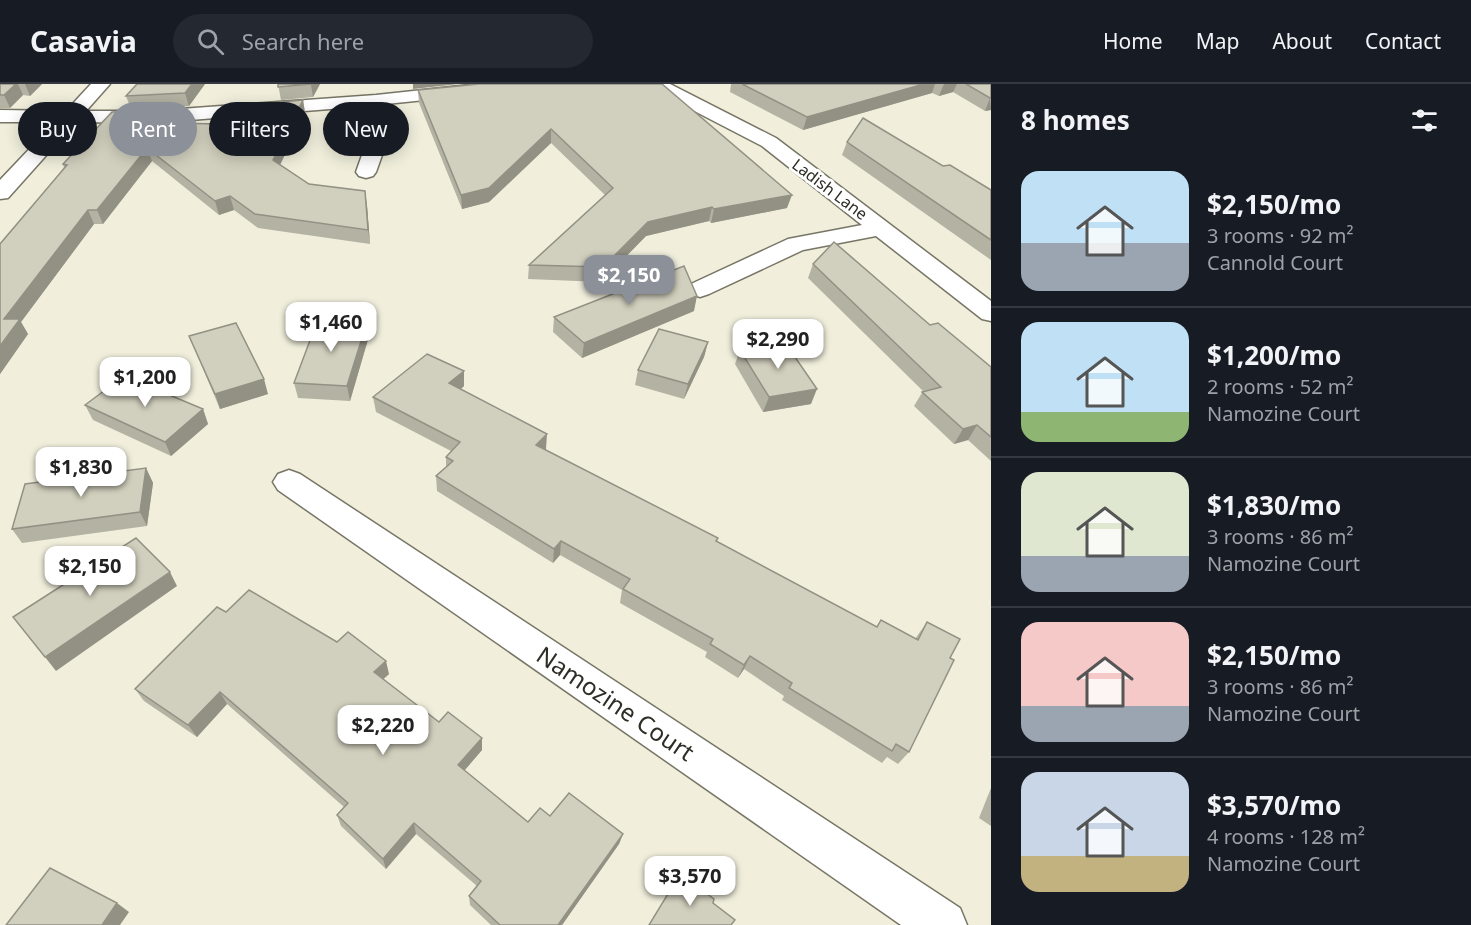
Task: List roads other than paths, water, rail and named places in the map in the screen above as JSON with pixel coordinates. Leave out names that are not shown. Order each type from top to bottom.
[{"type":"street","points":[[85,102],[101,84]]},
{"type":"street","points":[[97,117],[153,117],[376,100],[531,84]]},
{"type":"street","name":"Ladish Lane","points":[[656,84],[769,142],[991,313]]},
{"type":"street","points":[[366,172],[382,127],[376,100]]},
{"type":"street","points":[[0,116],[18,116]]},
{"type":"street","points":[[0,193],[35,156]]},
{"type":"street","points":[[700,289],[796,244],[881,228]]},
{"type":"street","name":"Namozine Court","points":[[289,482],[943,925]]}]
